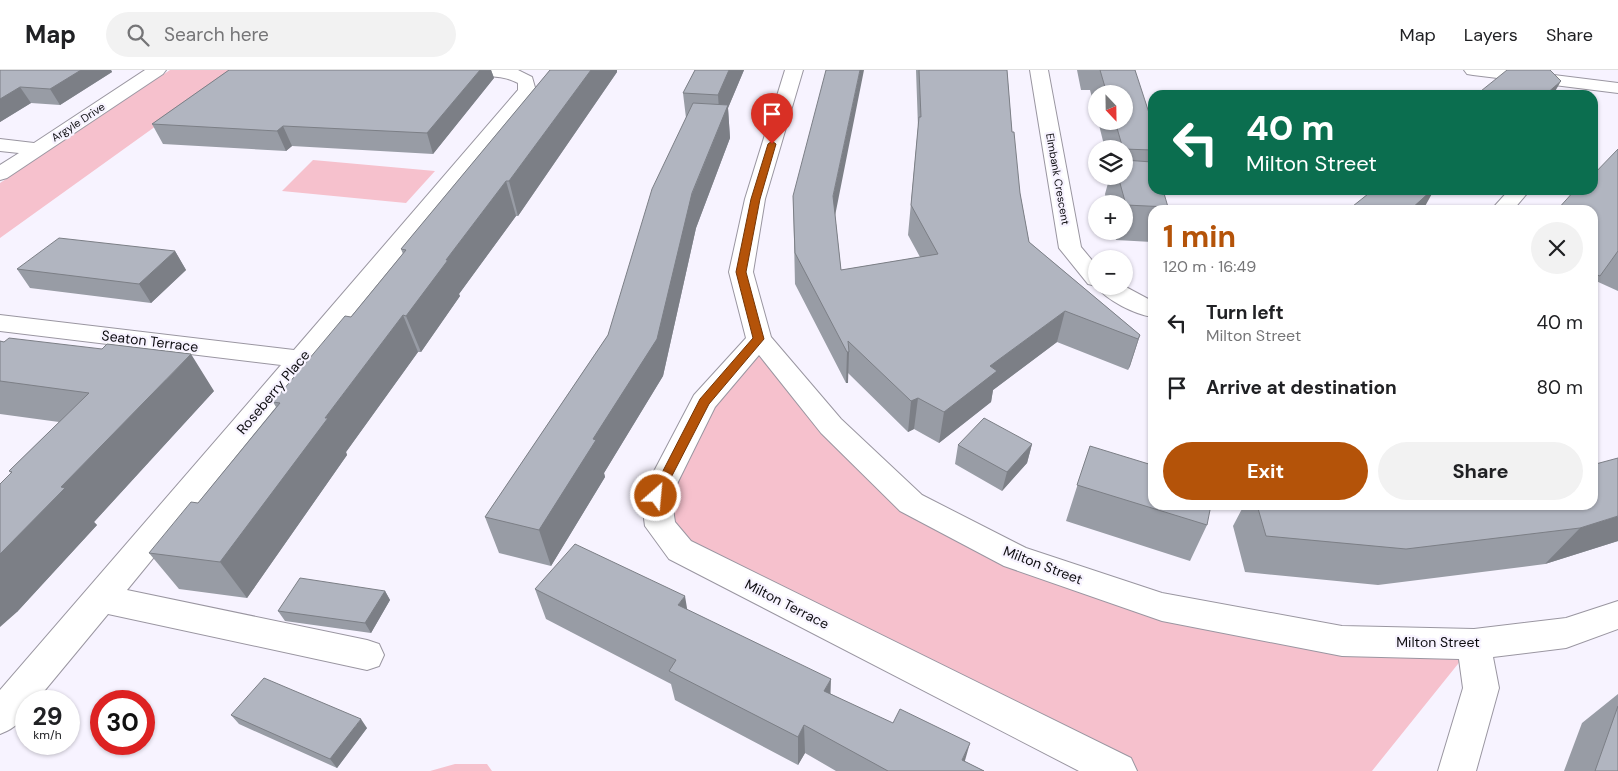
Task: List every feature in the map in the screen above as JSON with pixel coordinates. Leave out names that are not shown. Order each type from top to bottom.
[{"type":"street","name":"Argyle Drive","points":[[0,174],[157,70]]},
{"type":"street","points":[[478,70],[516,73]]},
{"type":"street","name":"Milton Street","points":[[794,70],[756,199],[741,272],[759,339],[831,426],[911,502],[1015,557],[1162,607],[1342,641],[1474,644],[1566,633],[1618,615]]},
{"type":"street","name":"Elmbank Crescent","points":[[1038,70],[1070,248],[1088,269]]},
{"type":"street","points":[[1473,70],[1614,87]]},
{"type":"street","name":"Roseberry Place","points":[[0,717],[527,91],[526,81],[516,73]]},
{"type":"street","points":[[1598,100],[1614,87]]},
{"type":"street","points":[[0,145],[37,149]]},
{"type":"street","points":[[1506,205],[1516,195]]},
{"type":"street","points":[[1122,295],[1148,308]]},
{"type":"street","name":"Seaton Terrace","points":[[0,322],[301,359]]},
{"type":"street","name":"Milton Terrace","points":[[759,339],[704,402],[656,496],[660,526],[680,550],[1118,771]]},
{"type":"street","points":[[100,598],[367,655]]},
{"type":"street","points":[[1457,771],[1481,688],[1474,644]]},
{"type":"shaded area","points":[[170,70],[234,70],[0,238],[0,183]]},
{"type":"shaded area","points":[[313,160],[435,171],[406,203],[282,191]]},
{"type":"shaded area","points":[[759,339],[911,503],[1162,607],[1474,644],[1372,771],[1118,771],[680,550],[656,496]]},
{"type":"shaded area","points":[[455,764],[487,764],[492,771],[430,771]]},
{"type":"building","points":[[0,70],[81,70],[50,89],[20,87],[0,99]]},
{"type":"building","points":[[229,70],[480,70],[427,133],[283,126],[277,131],[152,124]]},
{"type":"building","points":[[550,70],[591,70],[509,181],[506,181],[446,260],[448,260],[406,316],[403,315],[325,418],[328,418],[220,562],[149,553],[191,502],[198,503],[280,403],[273,402],[345,316],[351,317],[406,250],[401,249]]},
{"type":"building","points":[[695,70],[729,70],[718,95],[683,93]]},
{"type":"building","points":[[826,70],[860,70],[833,196],[841,270],[938,254],[911,205],[919,117],[921,117],[919,70],[1007,70],[1012,132],[1014,132],[1020,193],[1029,242],[1088,291],[1088,295],[1092,295],[1140,335],[1138,339],[1065,311],[990,366],[997,371],[944,412],[918,398],[911,401],[848,341],[849,352],[847,352],[795,253],[793,196]]},
{"type":"building","points":[[1100,70],[1135,70],[1148,110],[1148,150],[1133,149],[1133,140],[1120,140],[1118,130],[1133,130],[1133,85],[1104,85]]},
{"type":"building","points":[[1507,70],[1550,70],[1561,81],[1551,90],[1482,90]]},
{"type":"building","points":[[693,103],[728,105],[692,193],[657,339],[593,439],[596,440],[539,530],[485,517],[608,335],[652,189]]},
{"type":"building","points":[[1618,149],[1618,251],[1600,276],[1598,275],[1598,205],[1562,205],[1570,195],[1598,195],[1598,170]]},
{"type":"building","points":[[1133,161],[1148,162],[1148,195],[1164,195],[1167,205],[1133,205],[1133,195],[1123,195],[1120,185],[1133,185]]},
{"type":"building","points":[[1367,195],[1426,195],[1416,205],[1354,205]]},
{"type":"building","points":[[59,238],[175,251],[139,284],[17,269]]},
{"type":"building","points":[[9,338],[102,349],[107,344],[191,354],[61,487],[65,488],[0,554],[0,484],[12,472],[9,471],[89,393],[0,381],[0,341],[4,342]]},
{"type":"building","points":[[984,418],[1032,444],[1007,472],[958,445]]},
{"type":"building","points":[[1090,446],[1148,464],[1148,507],[1077,485]]},
{"type":"building","points":[[1618,458],[1618,516],[1580,528],[1406,549],[1266,536],[1258,510],[1598,510],[1598,463]]},
{"type":"building","points":[[1158,510],[1210,510],[1207,525]]},
{"type":"building","points":[[575,544],[685,596],[678,605],[831,679],[824,691],[893,723],[900,709],[970,743],[962,760],[984,771],[888,771],[804,725],[798,737],[669,671],[676,660],[535,589]]},
{"type":"building","points":[[300,578],[385,591],[365,623],[278,611]]},
{"type":"building","points":[[264,678],[361,719],[330,759],[231,715]]},
{"type":"building","points":[[1618,706],[1618,771],[1595,771]]},
{"type":"route","points":[[656,496],[704,402],[759,339],[741,272],[756,199],[772,144]]}]
